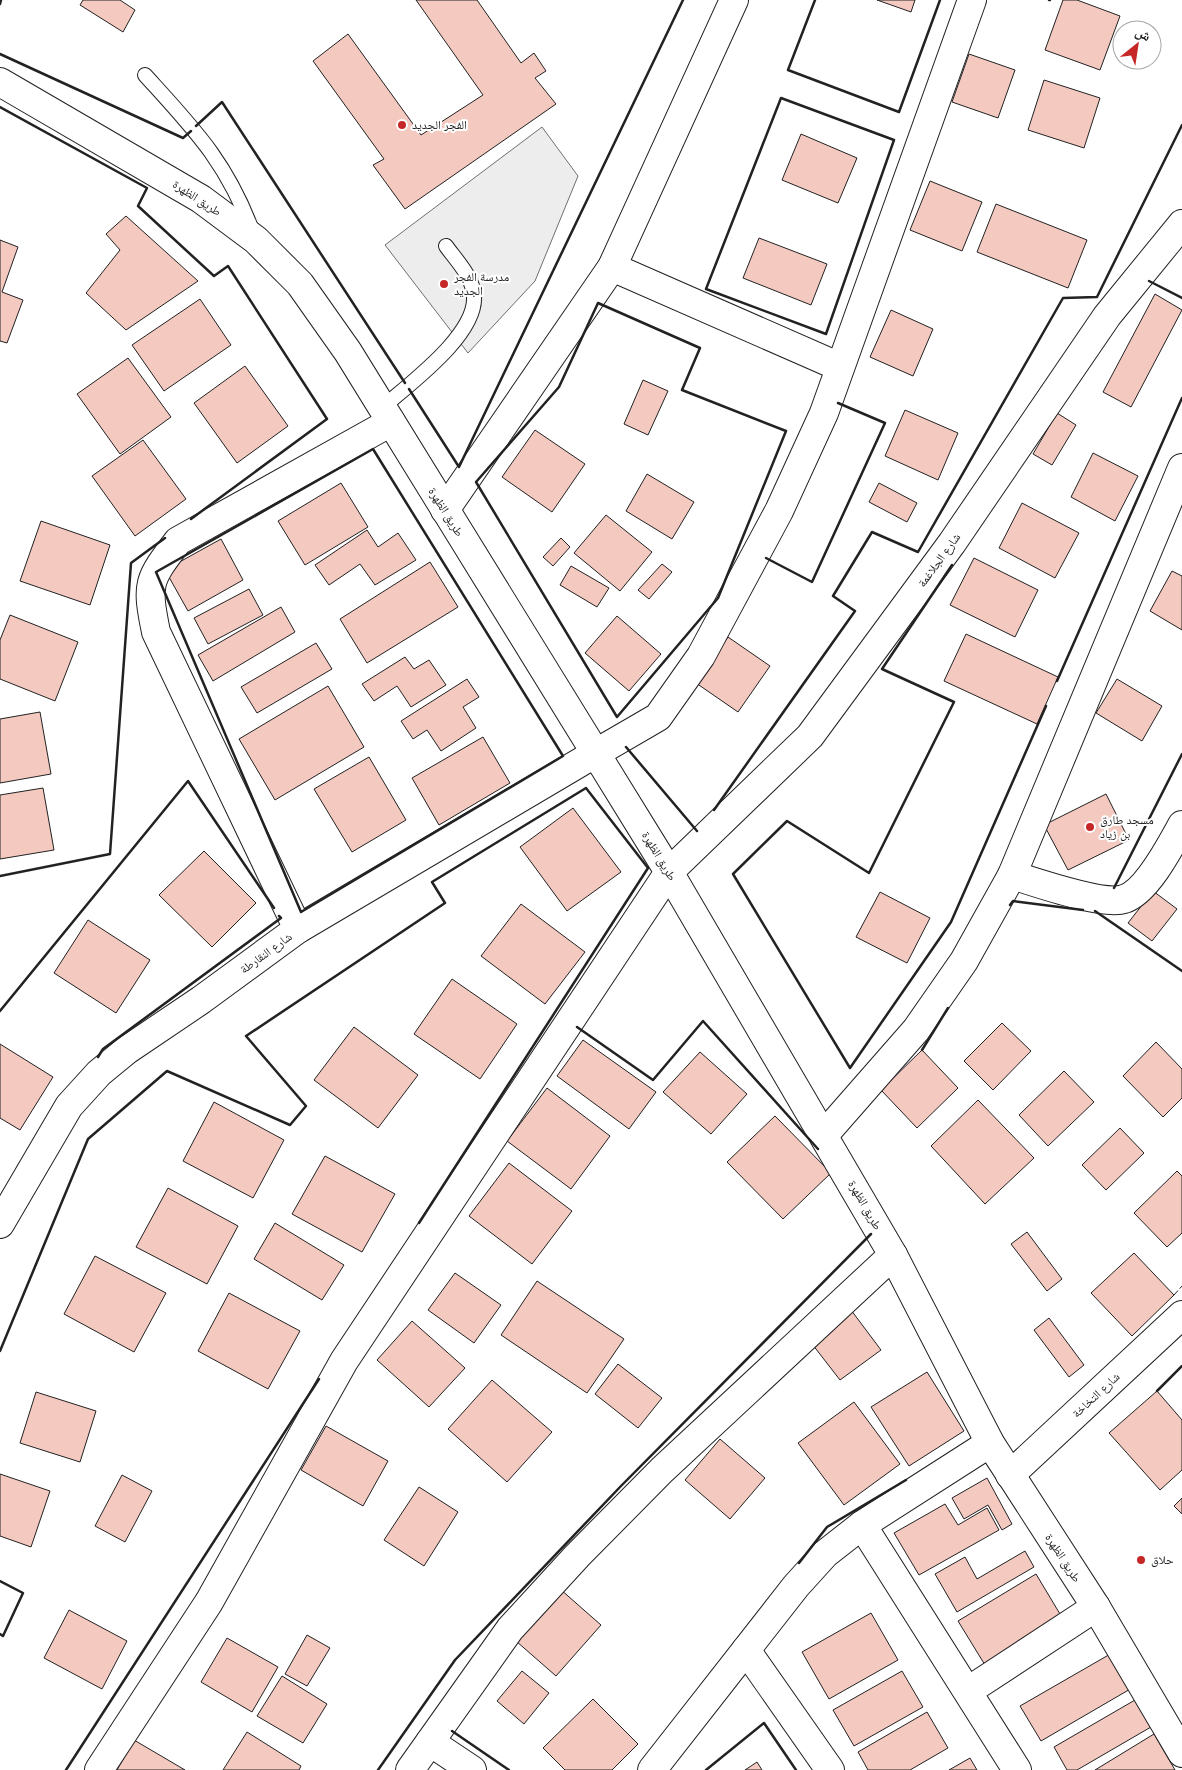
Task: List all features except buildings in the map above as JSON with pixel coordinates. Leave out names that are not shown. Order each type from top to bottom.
[{"type":"street","points":[[444,510],[612,267],[734,0]]},
{"type":"street","name":"شارع النقارطة","points":[[0,1224],[70,1106],[99,1073],[127,1050],[201,1000],[298,929],[658,717],[701,656],[779,511],[824,413],[972,0]]},
{"type":"street","name":"طريق الظهرة","points":[[0,82],[201,199],[256,240],[300,284],[348,352],[669,872],[894,1254],[990,1443],[1096,1608],[1182,1753]]},
{"type":"street","name":"شارع الجلاغمة","points":[[99,1770],[209,1602],[344,1361],[669,872],[810,736],[952,543],[1107,316],[1182,224]]},
{"type":"street","points":[[612,267],[840,367]]},
{"type":"street","points":[[298,929],[156,632],[149,596],[155,570],[178,541],[386,415]]},
{"type":"street","points":[[824,1135],[916,1030],[964,961],[1012,875],[1182,468]]},
{"type":"street","points":[[1012,875],[1091,898],[1124,900],[1145,884],[1167,852],[1182,825]]},
{"type":"street","points":[[410,1770],[510,1629],[577,1556],[662,1470],[894,1254]]},
{"type":"street","name":"شارع التخاخة","points":[[1010,1475],[1182,1315]]},
{"type":"street","points":[[652,1770],[802,1579],[825,1554],[862,1525],[990,1443]]},
{"type":"street","points":[[862,1525],[1017,1770]]},
{"type":"street","points":[[968,1692],[1096,1608]]},
{"type":"street","points":[[746,1650],[830,1770]]},
{"type":"street","points":[[430,1742],[472,1770]]},
{"type":"lane","points":[[145,74],[205,142],[226,171],[243,205],[256,240]]},
{"type":"lane","points":[[386,415],[455,340],[472,311],[474,296],[471,281],[446,246]]},
{"type":"shaded area","points":[[542,127],[578,176],[535,281],[468,353],[385,245]]},
{"type":"fence","points":[[1174,1295],[1182,1286]]},
{"type":"wall","points":[[0,4],[1,0]]},
{"type":"wall","points":[[409,389],[459,467],[683,0]]},
{"type":"wall","points":[[815,0],[788,70],[899,112],[940,0]]},
{"type":"wall","points":[[0,54],[183,138],[191,131]]},
{"type":"wall","points":[[781,98],[894,140],[826,334],[706,289],[781,98]]},
{"type":"wall","points":[[196,126],[222,102],[405,383]]},
{"type":"wall","points":[[0,107],[147,188],[138,206],[214,276],[228,266],[327,419],[191,519]]},
{"type":"wall","points":[[714,810],[855,611],[833,596],[872,532],[918,552],[1063,298],[1097,297],[1182,125]]},
{"type":"wall","points":[[1149,281],[1182,298]]},
{"type":"wall","points":[[598,303],[700,348],[682,390],[786,431],[718,598],[617,717],[476,482],[559,387],[598,303]]},
{"type":"wall","points":[[1057,681],[1182,398]]},
{"type":"wall","points":[[766,558],[812,582],[885,423],[838,403]]},
{"type":"wall","points":[[373,449],[563,756],[301,912],[156,572],[373,449]]},
{"type":"wall","points":[[0,876],[110,854],[131,563],[165,538]]},
{"type":"wall","points":[[952,565],[882,669],[954,702],[869,873],[787,821],[733,874],[850,1068],[951,922],[1046,706]]},
{"type":"wall","points":[[626,747],[697,831]]},
{"type":"wall","points":[[1114,888],[1182,754]]},
{"type":"wall","points":[[0,1011],[188,781],[274,908]]},
{"type":"wall","points":[[0,1351],[88,1139],[167,1071],[290,1125],[306,1106],[246,1036],[445,903],[432,882],[586,788],[648,868],[419,1223]]},
{"type":"wall","points":[[1010,905],[1013,901],[1083,910]]},
{"type":"wall","points":[[1095,911],[1182,971]]},
{"type":"wall","points":[[98,1057],[103,1049],[281,918],[279,916]]},
{"type":"wall","points":[[922,1050],[948,1008]]},
{"type":"wall","points":[[577,1027],[653,1080],[703,1021],[818,1149]]},
{"type":"wall","points":[[378,1770],[455,1660],[621,1486],[871,1234]]},
{"type":"wall","points":[[1157,1391],[1182,1366]]},
{"type":"wall","points":[[66,1770],[319,1379]]},
{"type":"wall","points":[[799,1563],[827,1527],[906,1480]]},
{"type":"wall","points":[[0,1581],[23,1593],[3,1636],[0,1634]]},
{"type":"wall","points":[[706,1770],[764,1723],[796,1770]]},
{"type":"wall","points":[[452,1731],[509,1770]]},
{"type":"place","name":"الفجر الجديد","points":[[402,125]]},
{"type":"place","name":"مدرسة الفجر الجديد","points":[[444,284]]},
{"type":"place","name":"مسجد طارق بن زياد","points":[[1090,827]]},
{"type":"place","name":"حلاق","points":[[1141,1560]]}]
